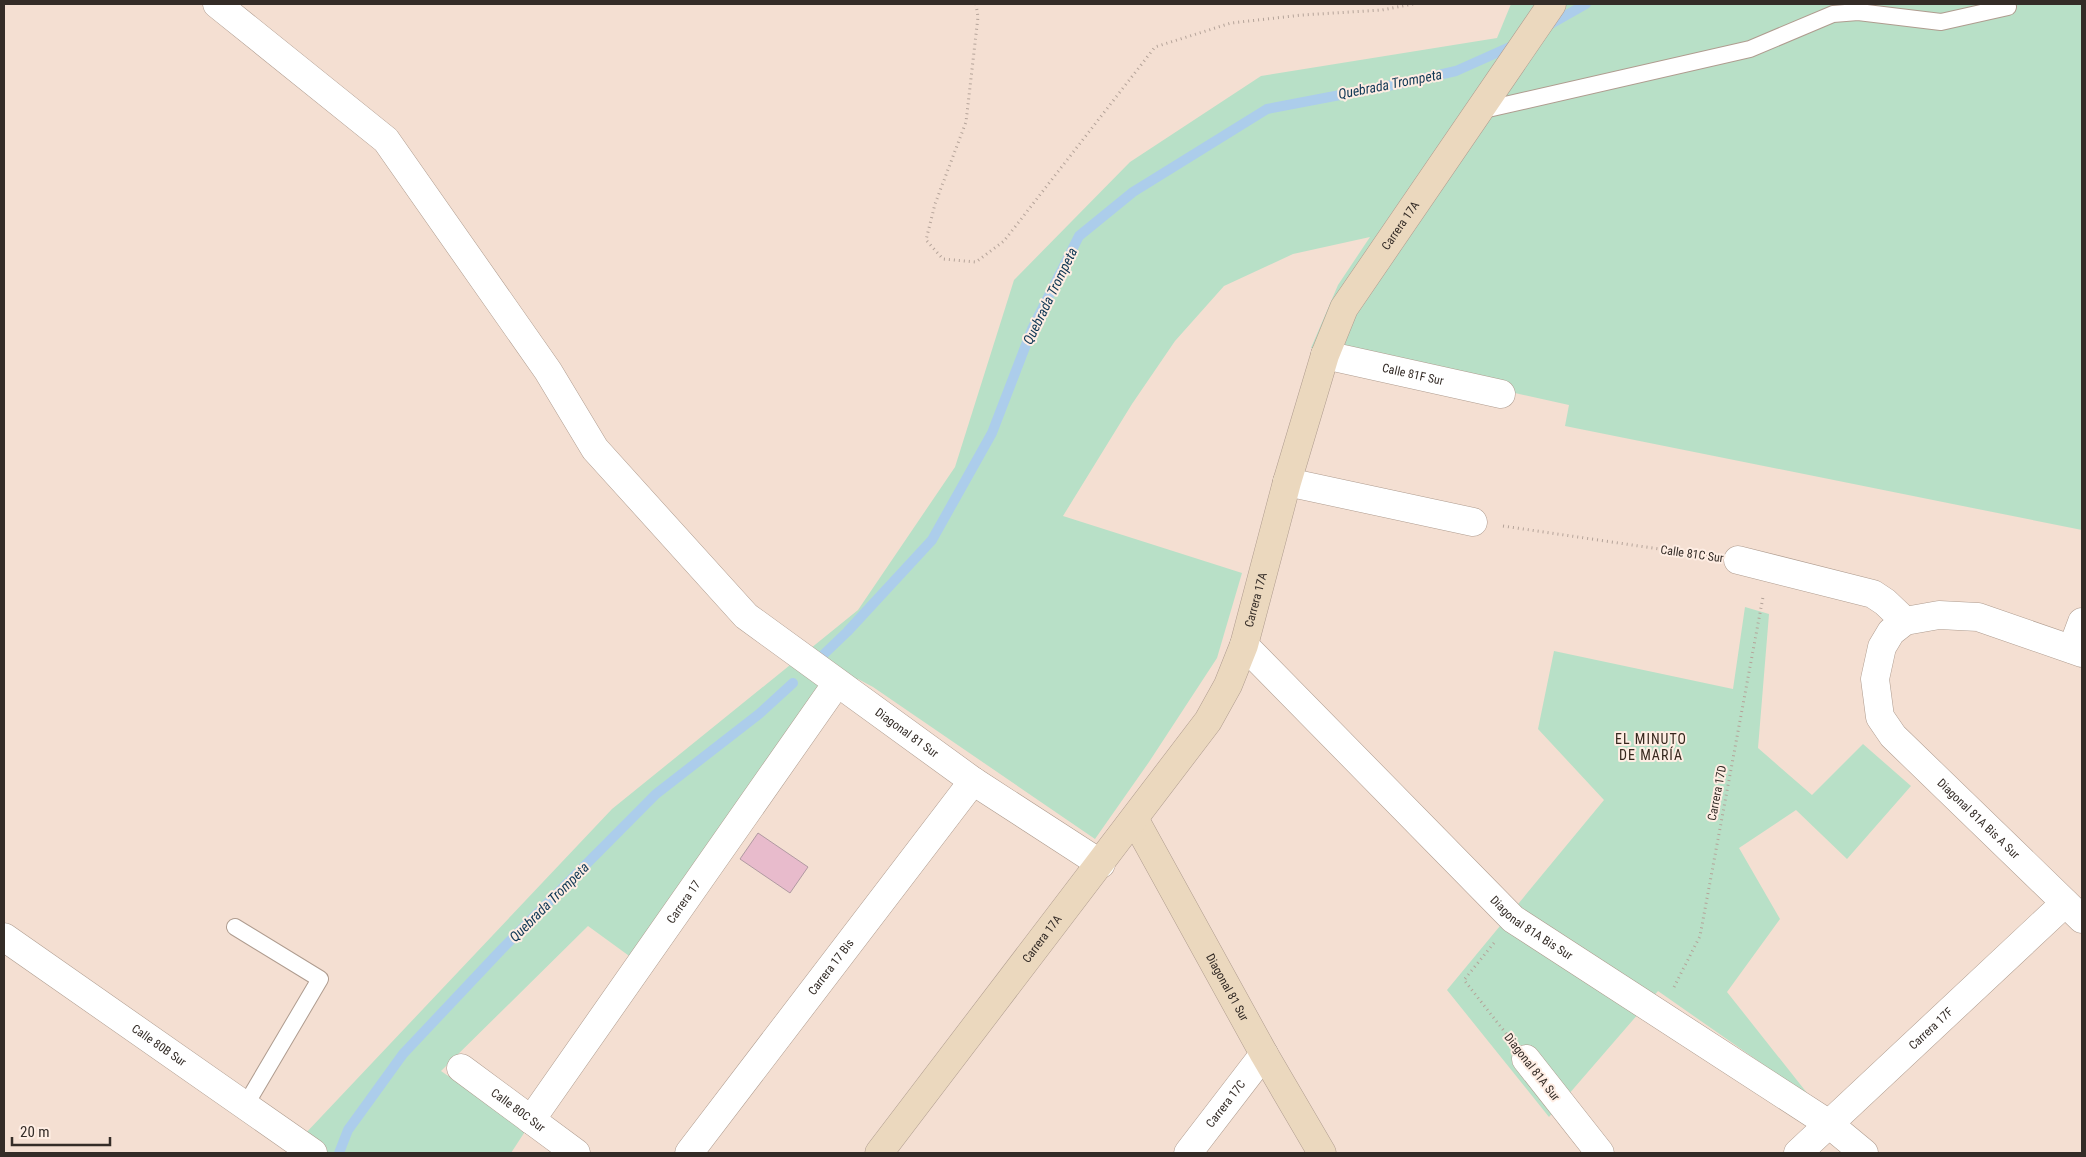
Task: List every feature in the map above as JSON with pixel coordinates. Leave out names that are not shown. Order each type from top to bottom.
[{"type":"street","name":"Diagonal 81 Sur","points":[[217,4],[386,140],[548,371],[595,449],[746,616],[974,780],[1101,864]]},
{"type":"street","name":"Carrera 17A","points":[[879,1153],[1135,820],[1208,721],[1228,686],[1244,645],[1287,482],[1325,355],[1344,308],[1552,4]]},
{"type":"street","name":"Calle 81F Sur","points":[[1325,355],[1501,394]]},
{"type":"street","points":[[1287,482],[1473,522]]},
{"type":"street","name":"Calle 81C Sur","points":[[1738,560],[1873,594],[1886,602],[1905,621]]},
{"type":"street","points":[[1905,621],[1939,615],[1978,616],[2077,651],[2082,622]]},
{"type":"street","name":"Diagonal 81A Bis A Sur","points":[[1905,621],[1891,632],[1882,647],[1875,679],[1880,716],[1893,736],[2074,911]]},
{"type":"street","name":"Diagonal 81A Bis Sur","points":[[1244,645],[1513,919],[1829,1124],[1864,1153]]},
{"type":"street","name":"Carrera 17","points":[[531,1120],[837,683]]},
{"type":"street","name":"Carrera 17 Bis","points":[[689,1153],[974,780]]},
{"type":"street","name":"Diagonal 81 Sur","points":[[1135,820],[1264,1054],[1322,1153]]},
{"type":"street","name":"Carrera 17F","points":[[1798,1153],[2074,911]]},
{"type":"street","name":"Calle 80B Sur","points":[[4,937],[313,1153]]},
{"type":"street","name":"Carrera 17C","points":[[1188,1153],[1264,1054]]},
{"type":"street","name":"Diagonal 81A Sur","points":[[1526,1059],[1600,1153]]},
{"type":"street","name":"Calle 80C Sur","points":[[460,1068],[576,1153]]},
{"type":"lane","points":[[1479,111],[1750,49],[1833,14],[1858,12],[1941,22],[2008,7]]},
{"type":"lane","points":[[235,928],[320,979],[245,1106]]},
{"type":"path","points":[[976,4],[978,17],[966,122],[935,204],[926,240],[943,259],[976,262],[1004,241],[1155,47],[1231,22],[1382,10],[1413,4]]},
{"type":"path","name":"Calle 81C Sur","points":[[1473,522],[1738,560]]},
{"type":"path","name":"Carrera 17D","points":[[1660,1015],[1700,936],[1769,567]]},
{"type":"path","name":"Diagonal 81A Sur","points":[[1513,919],[1464,980],[1526,1059]]},
{"type":"green space","points":[[1511,4],[2082,4],[2082,530],[1565,426],[1569,405],[1311,348],[1338,285],[1370,237],[1293,254],[1224,286],[1175,341],[1132,404],[1063,516],[1242,573],[1217,658],[1149,762],[1095,839],[873,687],[858,679],[632,958],[588,926],[441,1071],[526,1130],[511,1153],[287,1153],[612,809],[858,610],[955,467],[1014,280],[1130,162],[1261,76],[1497,38]]},
{"type":"green space","points":[[1745,607],[1769,614],[1758,748],[1812,795],[1863,744],[1911,786],[1847,859],[1796,810],[1739,848],[1780,919],[1727,992],[1811,1098],[1658,991],[1549,1117],[1447,990],[1604,800],[1538,729],[1554,651],[1733,689]]},
{"type":"building","points":[[758,833],[808,867],[790,893],[740,859]]},
{"type":"waterway","name":"Quebrada Trompeta","points":[[1549,25],[1586,4]]},
{"type":"waterway","name":"Quebrada Trompeta","points":[[824,654],[847,632],[932,540],[992,433],[1032,329],[1079,236],[1133,192],[1267,109],[1456,71],[1512,46]]},
{"type":"waterway","name":"Quebrada Trompeta","points":[[339,1153],[348,1130],[403,1054],[501,950],[656,794],[759,714],[793,683]]},
{"type":"district","name":"EL MINUTO DE MARÍA","points":[[1651,748]]}]
